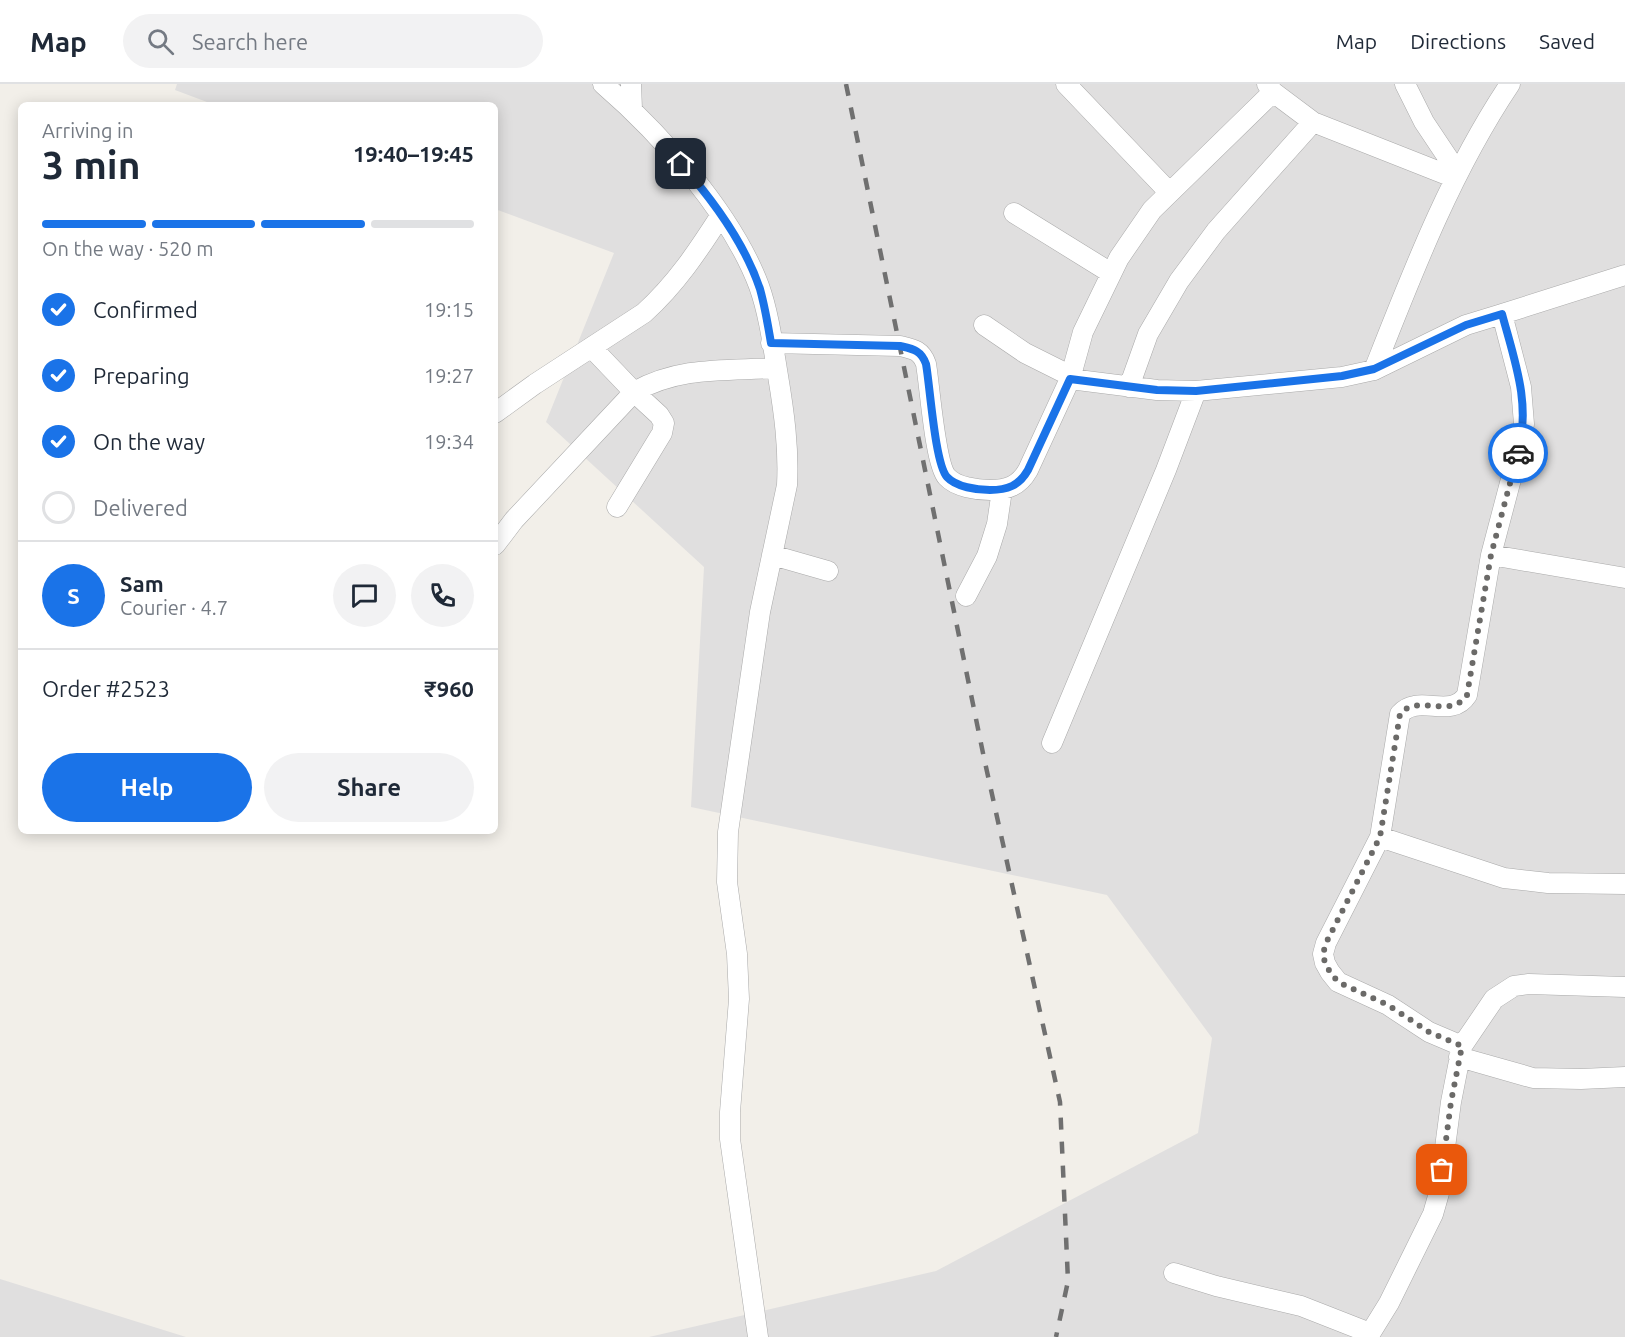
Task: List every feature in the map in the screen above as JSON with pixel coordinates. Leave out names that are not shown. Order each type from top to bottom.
[{"type":"street","points":[[603,84],[632,109],[695,180],[730,228],[759,287],[785,418],[787,485],[760,612],[728,832],[728,882],[740,999],[730,1112],[730,1139],[758,1337]]},
{"type":"street","points":[[631,84],[632,109]]},
{"type":"street","points":[[1067,84],[1169,192]]},
{"type":"street","points":[[1405,84],[1410,98],[1457,175]]},
{"type":"street","points":[[1374,369],[1414,268],[1457,175],[1491,113],[1510,84]]},
{"type":"street","points":[[771,343],[900,346],[915,349],[926,364],[938,457],[944,474],[954,483],[983,490],[1002,490],[1018,483],[1024,477],[1071,377],[1083,332],[1119,258],[1152,210],[1276,88],[1313,122],[1457,175]]},
{"type":"street","points":[[1129,387],[1148,334],[1179,281],[1216,231],[1313,122]]},
{"type":"street","points":[[1014,213],[1111,273]]},
{"type":"street","points":[[498,411],[644,313],[692,261],[721,215]]},
{"type":"street","points":[[984,326],[1008,344],[1071,377],[1129,387],[1196,391],[1316,380],[1374,369],[1466,325],[1625,275]]},
{"type":"street","points":[[1502,314],[1521,387],[1524,424],[1491,555],[1467,695],[1458,704],[1445,707],[1413,705],[1404,709],[1400,714],[1380,837],[1326,943],[1323,954],[1325,963],[1338,982],[1388,1005],[1460,1052],[1533,1078],[1625,1077]]},
{"type":"street","points":[[592,348],[634,392],[659,414],[664,423],[664,427],[617,507]]},
{"type":"street","points":[[498,541],[522,511],[634,392],[652,382],[685,373],[776,368]]},
{"type":"street","points":[[1052,743],[1166,470],[1196,391]]},
{"type":"street","points":[[966,596],[987,556],[997,524],[1002,490]]},
{"type":"street","points":[[772,555],[828,571]]},
{"type":"street","points":[[1491,555],[1625,578]]},
{"type":"street","points":[[1380,837],[1504,878],[1548,883],[1625,884]]},
{"type":"street","points":[[1174,1273],[1216,1286],[1301,1306],[1369,1335],[1389,1303],[1433,1214],[1460,1052],[1494,999],[1503,991],[1514,986],[1554,984],[1625,987]]},
{"type":"shaded area","points":[[177,84],[1625,84],[1625,1337],[649,1337],[936,1271],[1198,1133],[1212,1038],[1107,895],[691,807],[704,567],[546,422],[614,253],[498,210],[498,102],[207,102],[175,90]]},
{"type":"shaded area","points":[[0,1279],[186,1337],[0,1337]]},
{"type":"railway","points":[[846,84],[984,758],[1060,1102],[1068,1281],[1056,1337]]},
{"type":"way so far","points":[[1442,1170],[1451,1102],[1462,1046],[1429,1032],[1368,994],[1338,982],[1325,963],[1323,954],[1326,943],[1380,837],[1400,714],[1404,709],[1413,705],[1445,707],[1458,704],[1467,695],[1491,555],[1518,453]]},
{"type":"route","points":[[681,164],[730,228],[751,268],[765,309],[771,343],[900,346],[915,349],[920,353],[926,364],[938,457],[944,474],[954,483],[983,490],[1002,490],[1018,483],[1028,470],[1070,379],[1157,390],[1196,391],[1316,380],[1374,369],[1466,325],[1502,314],[1524,403],[1524,424],[1518,453]]}]
